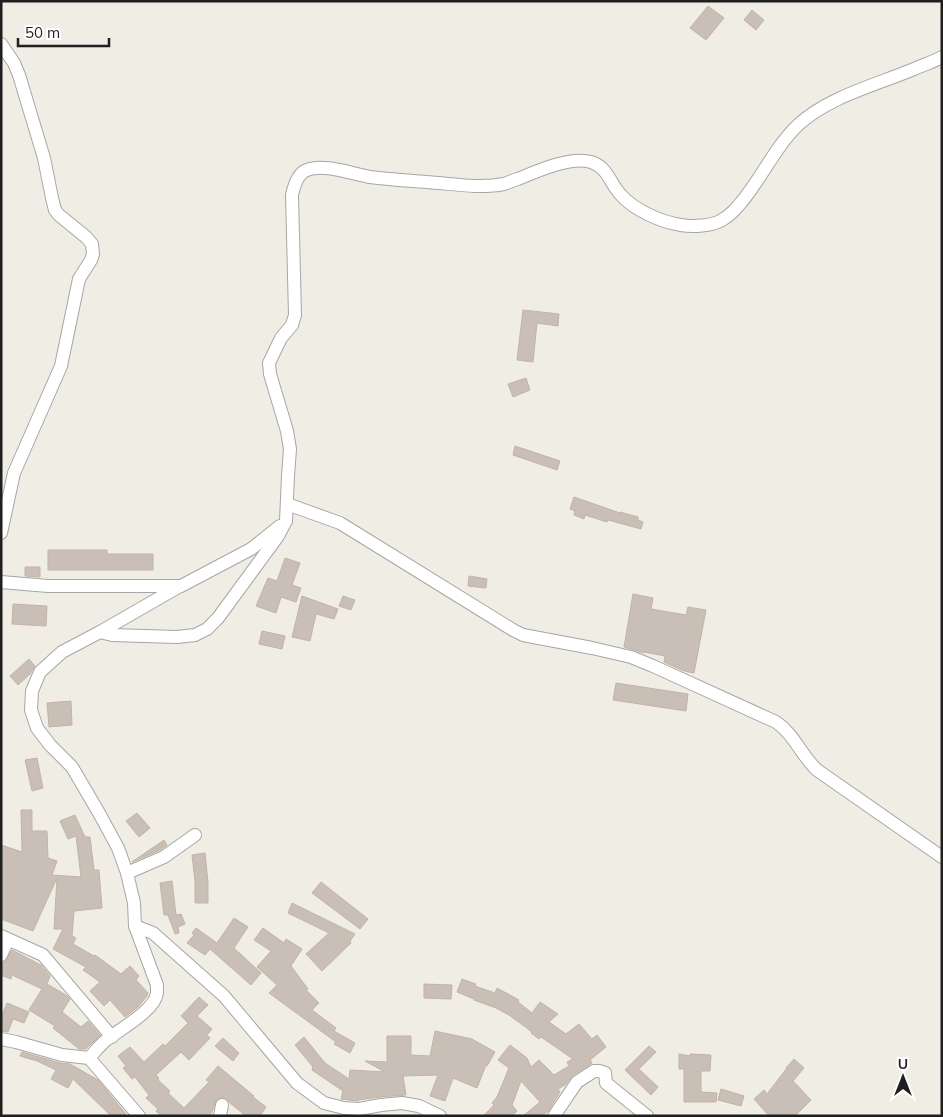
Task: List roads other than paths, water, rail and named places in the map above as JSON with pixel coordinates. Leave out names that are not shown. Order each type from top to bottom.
[{"type":"street","points":[[1,44],[14,63],[19,75],[44,158],[55,210],[90,241],[93,254],[79,279],[61,366],[14,473],[1,533]]},
{"type":"street","points":[[100,632],[112,635],[177,637],[195,635],[207,629],[218,618],[274,542],[286,521],[290,449],[287,431],[270,374],[269,362],[281,338],[294,320],[292,195],[296,182],[305,170],[326,167],[369,177],[465,185],[489,185],[505,184],[567,162],[592,162],[604,169],[619,194],[632,206],[662,220],[682,225],[705,225],[721,221],[732,214],[747,196],[783,142],[798,125],[821,108],[860,89],[890,80],[942,57]]},
{"type":"street","points":[[287,504],[331,519],[346,527],[523,635],[631,657],[776,722],[790,734],[816,770],[942,857]]},
{"type":"street","points":[[89,1058],[105,1041],[131,1024],[143,1013],[155,1000],[157,985],[135,926],[134,903],[127,873],[118,848],[72,768],[37,728],[31,710],[32,691],[40,672],[62,652],[251,549],[286,521]]},
{"type":"street","points":[[1,582],[48,586],[181,586]]},
{"type":"street","points":[[127,873],[164,857],[195,835]]},
{"type":"street","points":[[135,926],[153,933],[224,996],[297,1083],[324,1104],[359,1109],[402,1104],[418,1111],[440,1116]]},
{"type":"street","points":[[1,955],[5,938],[43,955],[112,1036]]},
{"type":"street","points":[[1,1040],[16,1042],[62,1055],[89,1058],[139,1116]]},
{"type":"street","points":[[554,1116],[577,1082],[594,1071],[604,1073],[606,1082],[647,1116]]}]
